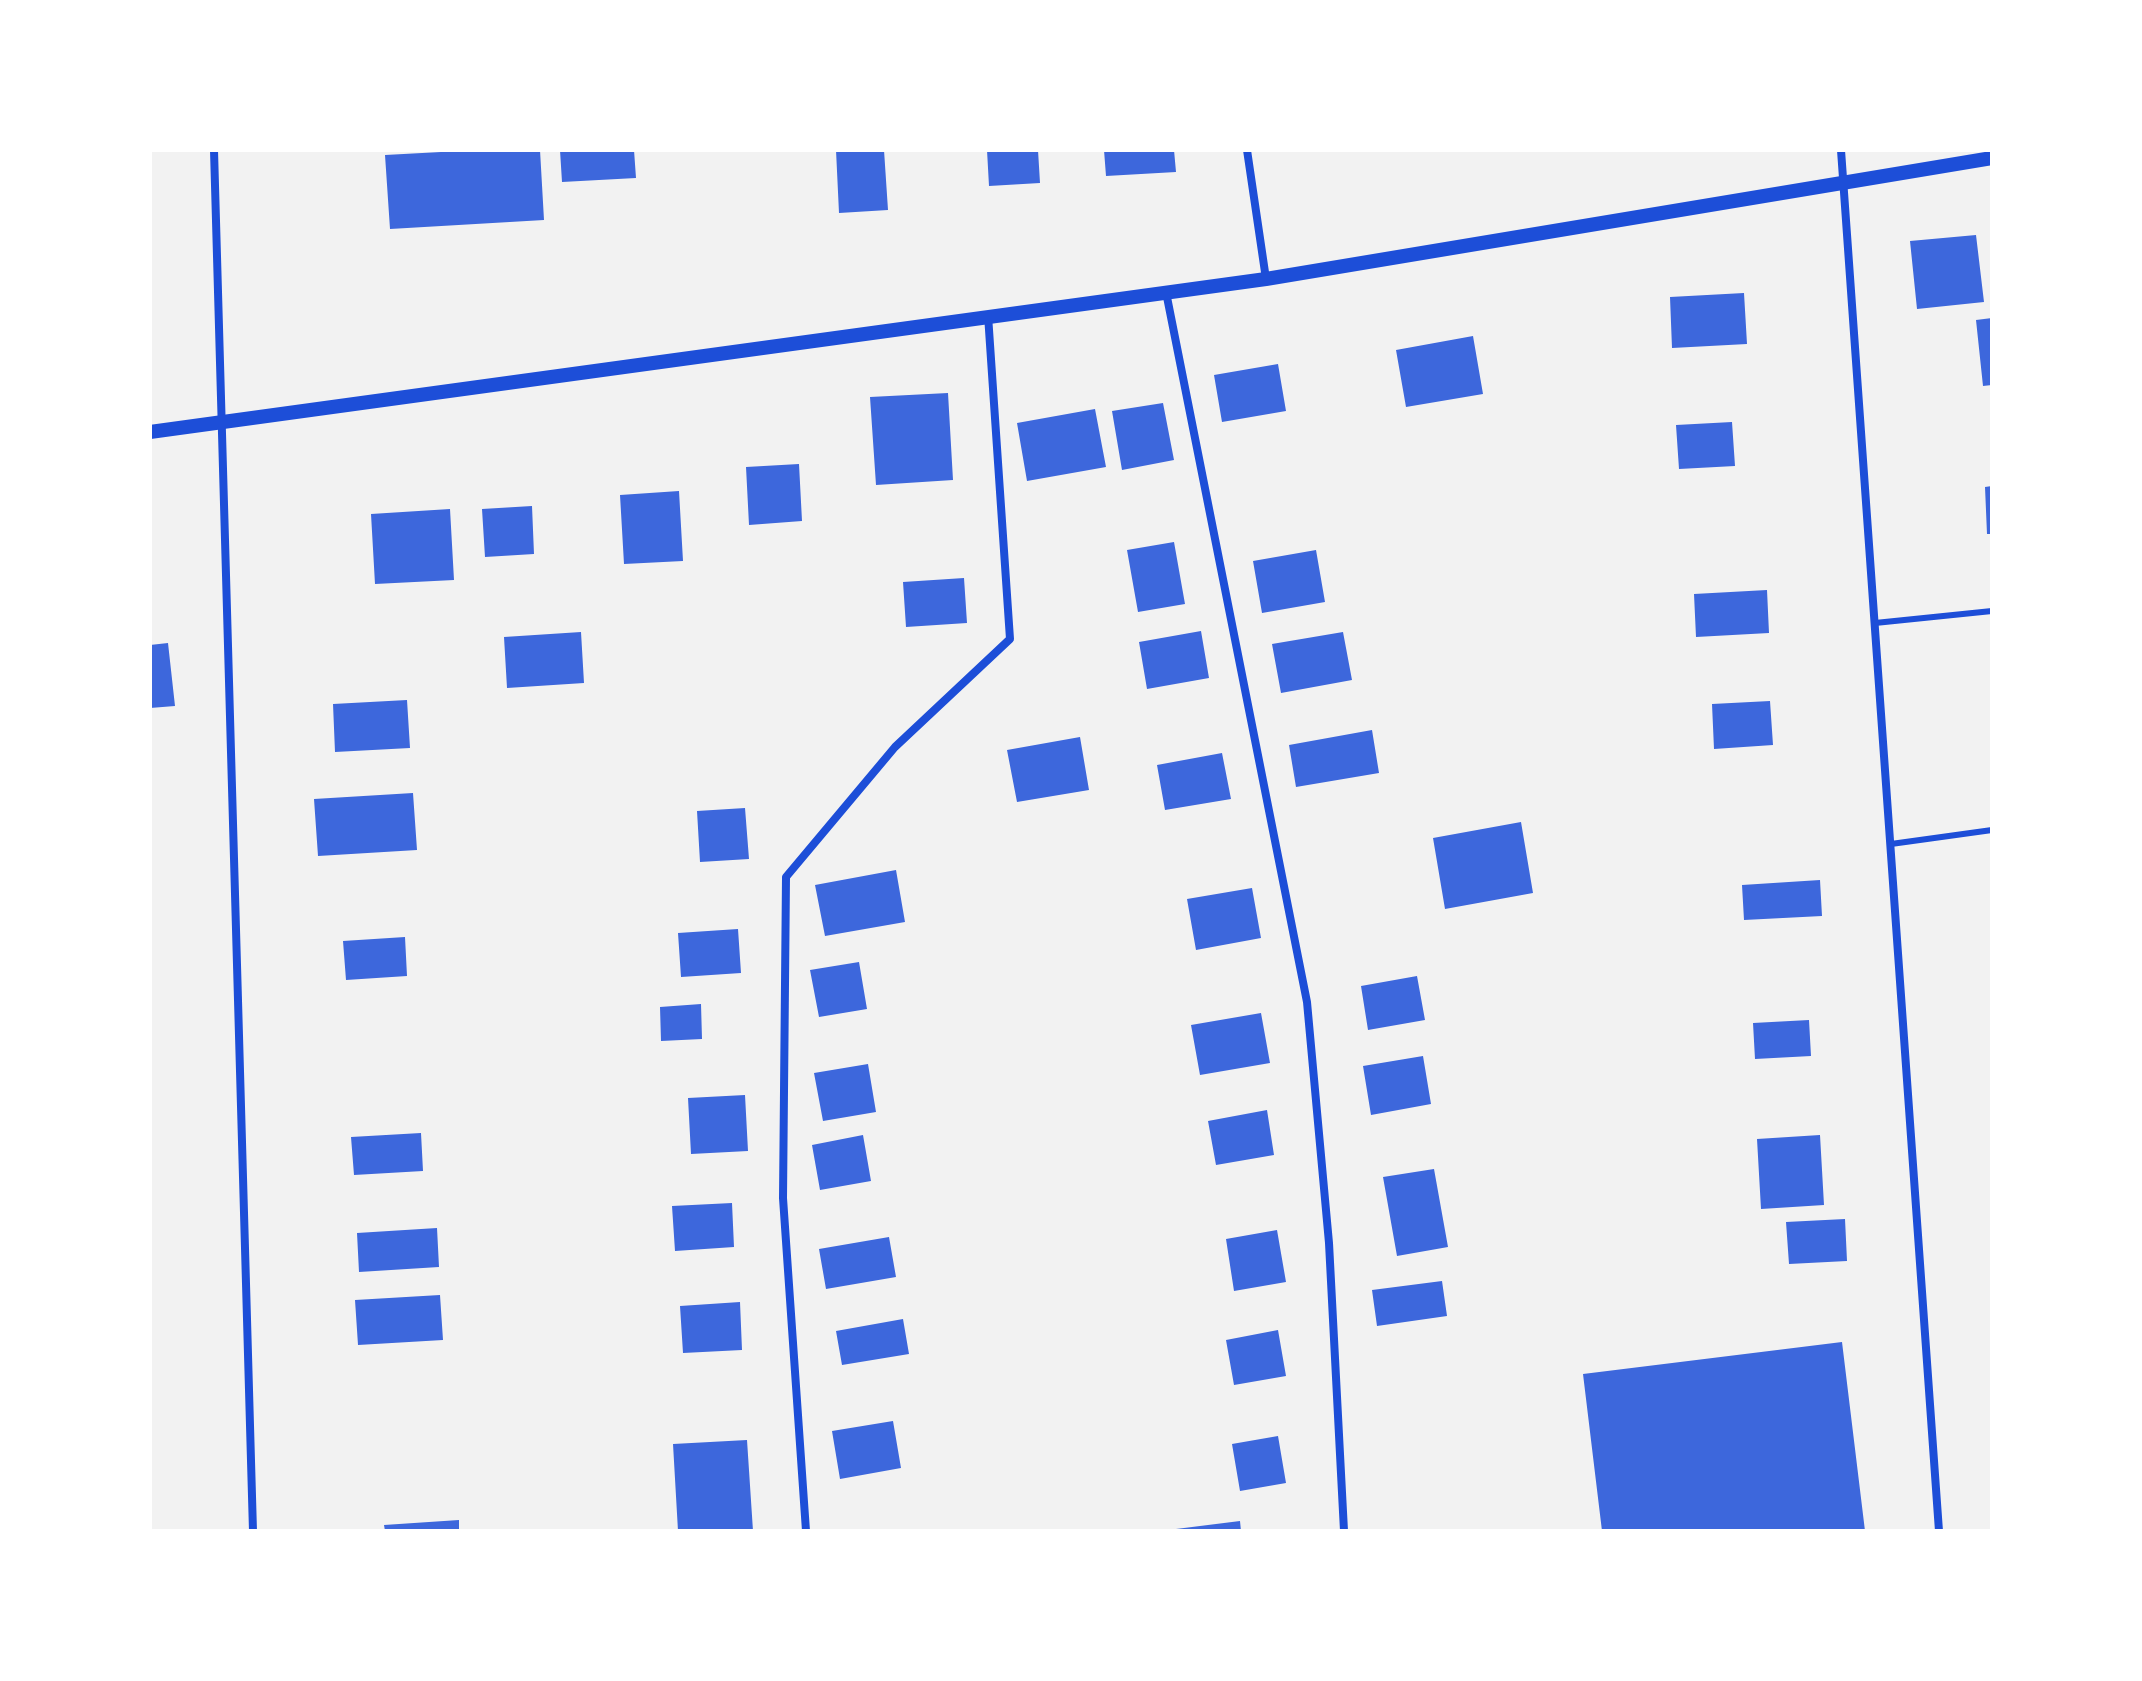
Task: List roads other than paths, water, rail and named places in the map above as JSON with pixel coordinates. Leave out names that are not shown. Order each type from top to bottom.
[{"type":"street","points":[[214,150],[253,1531]]},
{"type":"street","points":[[1247,150],[1266,279]]},
{"type":"street","points":[[1841,150],[1939,1531]]},
{"type":"street","points":[[150,432],[1266,279],[1992,158]]},
{"type":"street","points":[[1166,292],[1307,1002],[1329,1243],[1344,1531]]},
{"type":"street","points":[[806,1531],[783,1198],[786,877],[895,747],[1010,639],[988,315]]},
{"type":"lane","points":[[1875,623],[1992,611]]},
{"type":"lane","points":[[1891,844],[1992,830]]}]
